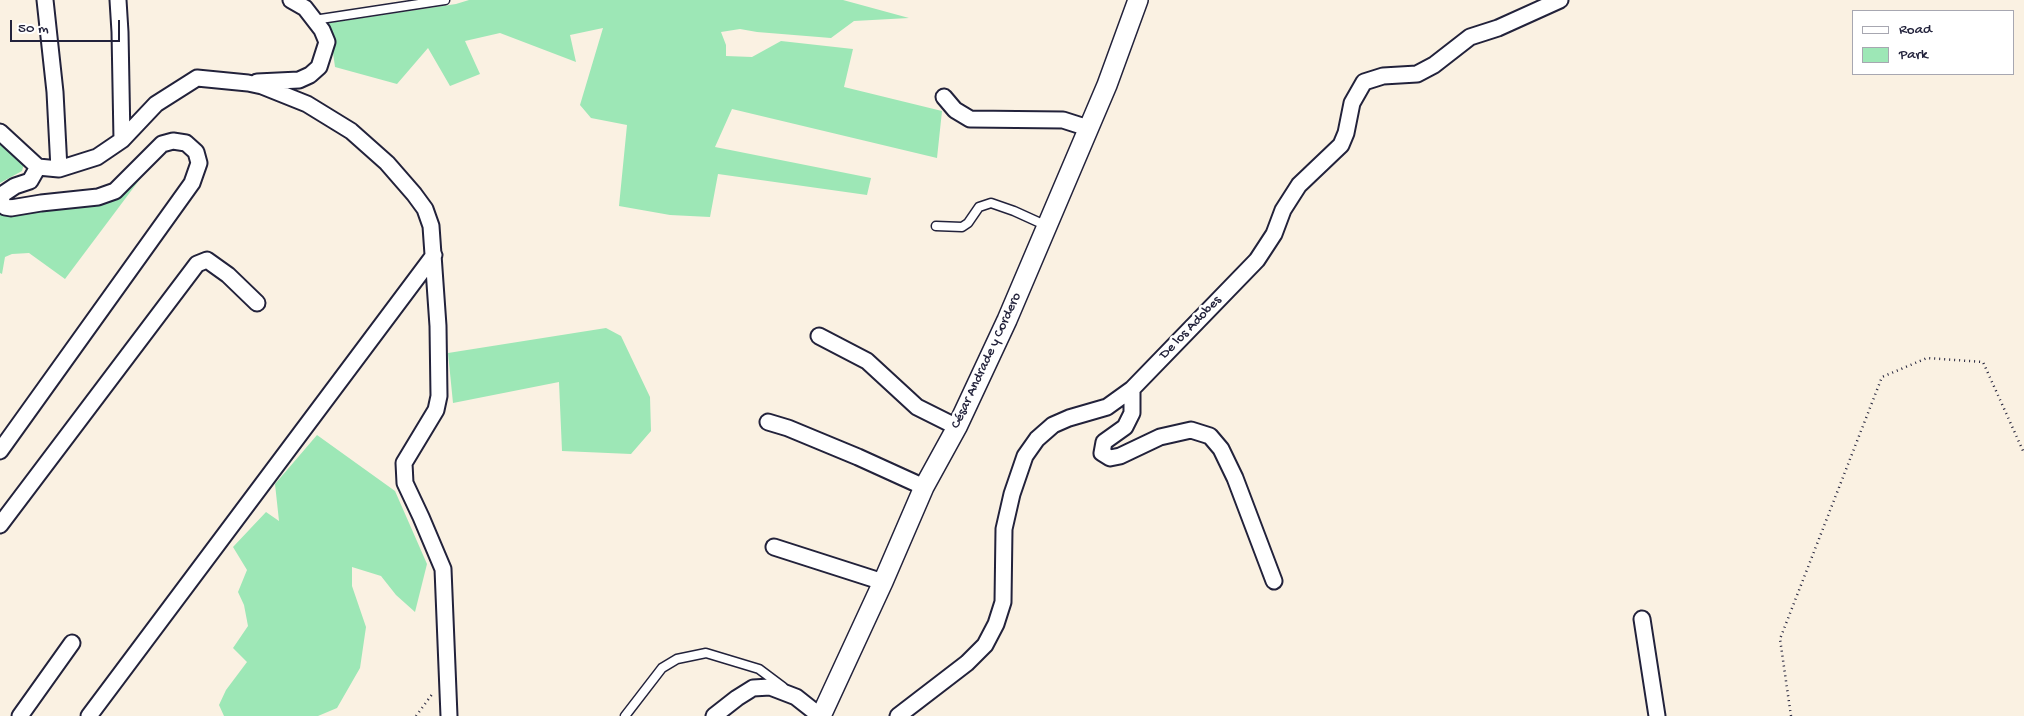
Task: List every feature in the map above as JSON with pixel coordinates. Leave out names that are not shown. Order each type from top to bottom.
[{"type":"street","points":[[45,0],[55,92],[59,169]]},
{"type":"street","points":[[118,0],[122,140]]},
{"type":"street","points":[[248,84],[265,81],[299,80],[310,75],[319,67],[326,42],[322,30],[305,8],[291,0]]},
{"type":"street","name":"César Andrade y Cordero","points":[[821,716],[884,582],[924,487],[957,426],[1007,320],[1107,85],[1138,0]]},
{"type":"street","name":"De los Adobes","points":[[898,716],[967,663],[985,645],[996,624],[1003,602],[1004,529],[1012,494],[1025,456],[1037,439],[1053,425],[1069,418],[1107,407],[1132,390],[1256,260],[1274,234],[1283,210],[1300,185],[1341,145],[1346,133],[1352,104],[1364,82],[1383,76],[1417,74],[1434,65],[1470,37],[1498,28],[1560,0]]},
{"type":"street","points":[[0,132],[38,166],[59,169],[97,157],[122,140],[156,104],[197,78],[262,86],[307,104],[351,131],[387,163],[414,194],[425,209],[431,226],[438,326],[439,396],[436,410],[404,464],[405,483],[443,569],[449,716]]},
{"type":"street","points":[[944,97],[956,110],[970,119],[1064,120],[1088,128]]},
{"type":"street","points":[[0,451],[192,183],[198,163],[196,152],[186,143],[173,141],[162,144],[115,191],[98,197],[11,208],[6,207],[0,202],[0,198],[15,186],[30,181],[38,166]]},
{"type":"street","points":[[89,716],[434,255]]},
{"type":"street","points":[[0,525],[197,264],[207,260],[228,275],[257,303]]},
{"type":"street","points":[[818,336],[868,361],[917,407],[957,426]]},
{"type":"street","points":[[1132,390],[1132,413],[1125,428],[1104,442],[1102,453],[1110,458],[1120,456],[1160,437],[1190,430],[1210,436],[1221,449],[1235,478],[1274,581]]},
{"type":"street","points":[[768,422],[788,428],[858,457],[924,487]]},
{"type":"street","points":[[774,547],[884,582]]},
{"type":"street","points":[[1642,619],[1657,716]]},
{"type":"street","points":[[20,716],[72,643]]},
{"type":"street","points":[[714,716],[753,688],[770,687],[796,697],[821,716]]},
{"type":"lane","points":[[314,20],[445,0]]},
{"type":"lane","points":[[936,226],[962,227],[968,223],[979,207],[990,203],[1014,210],[1047,226]]},
{"type":"lane","points":[[626,716],[662,668],[677,659],[706,653],[759,669],[796,697]]},
{"type":"path","points":[[1791,716],[1780,639],[1882,376],[1927,358],[1983,362],[2024,453]]},
{"type":"path","points":[[416,716],[448,674]]},
{"type":"green space","points":[[469,0],[843,0],[909,18],[854,21],[831,38],[740,29],[721,32],[726,45],[726,56],[752,57],[781,41],[853,49],[844,87],[942,111],[937,158],[732,109],[715,147],[871,178],[867,195],[718,174],[710,217],[670,215],[619,206],[627,125],[591,118],[580,105],[603,28],[570,35],[576,62],[500,33],[465,41],[480,74],[450,86],[428,48],[397,84],[335,67],[329,23],[456,4]]},
{"type":"green space","points":[[0,140],[24,164],[22,171],[0,183]]},
{"type":"green space","points":[[164,147],[65,279],[29,253],[12,254],[5,257],[2,274],[0,273],[0,207],[108,192]]},
{"type":"green space","points":[[606,328],[621,336],[650,397],[651,431],[631,454],[562,451],[559,382],[453,403],[448,353]]},
{"type":"green space","points":[[317,435],[395,491],[427,564],[415,612],[396,595],[381,576],[352,567],[352,586],[366,627],[360,668],[337,708],[318,716],[224,716],[219,705],[226,690],[247,662],[233,648],[248,626],[244,605],[238,592],[247,570],[233,547],[266,512],[279,521],[275,484]]}]
